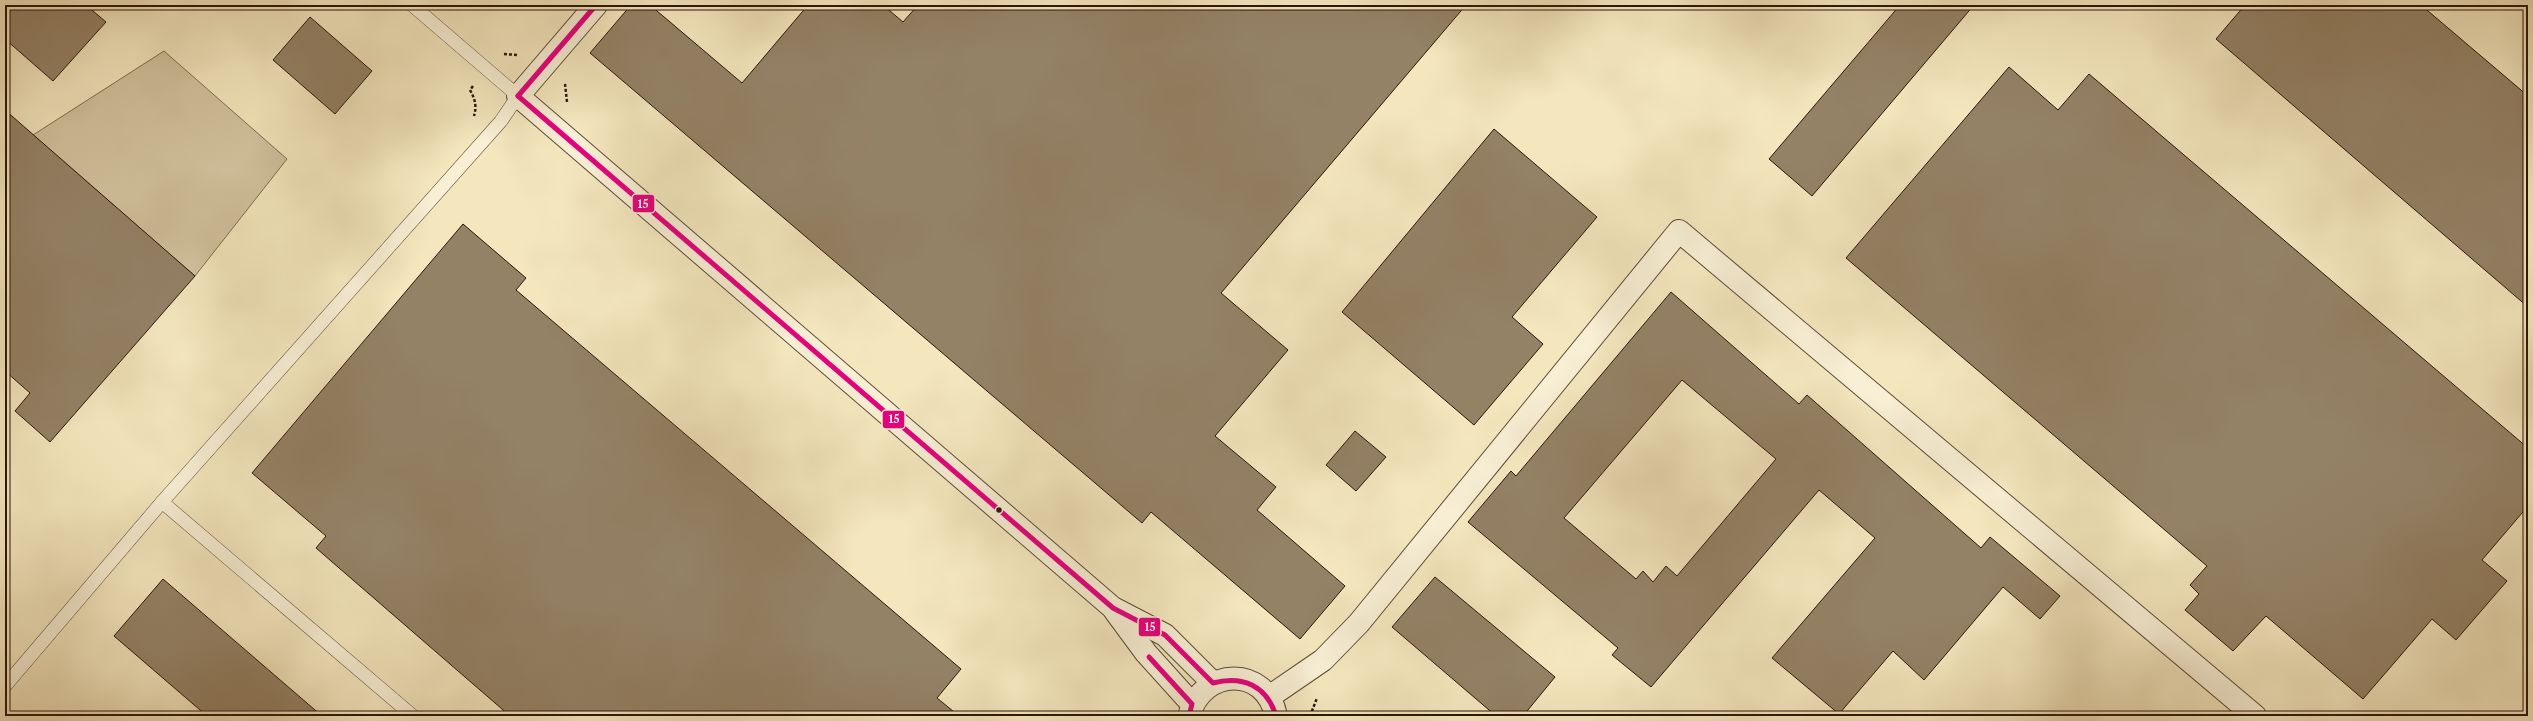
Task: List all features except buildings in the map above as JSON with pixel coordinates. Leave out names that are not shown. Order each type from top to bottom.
[{"type":"street","points":[[596,5],[518,96],[1114,608],[1165,634],[1213,682]]},
{"type":"street","points":[[1114,608],[1146,653],[1191,710],[1204,688],[1213,682],[1238,678],[1260,688],[1272,707],[1323,660],[1359,623],[1679,231],[2255,716]]},
{"type":"lane","points":[[5,686],[162,502],[501,121],[518,96],[412,5]]},
{"type":"lane","points":[[162,502],[413,716]]},
{"type":"shaded area","points":[[164,51],[287,159],[195,276],[33,135]]},
{"type":"transit line","name":"15","points":[[518,96],[596,5]]},
{"type":"transit line","name":"15","points":[[518,96],[1113,608],[1165,635],[1213,683],[1224,681],[1244,682],[1260,690],[1267,697],[1276,716]]},
{"type":"transit line","name":"15","points":[[1149,657],[1192,704],[1189,716]]}]
